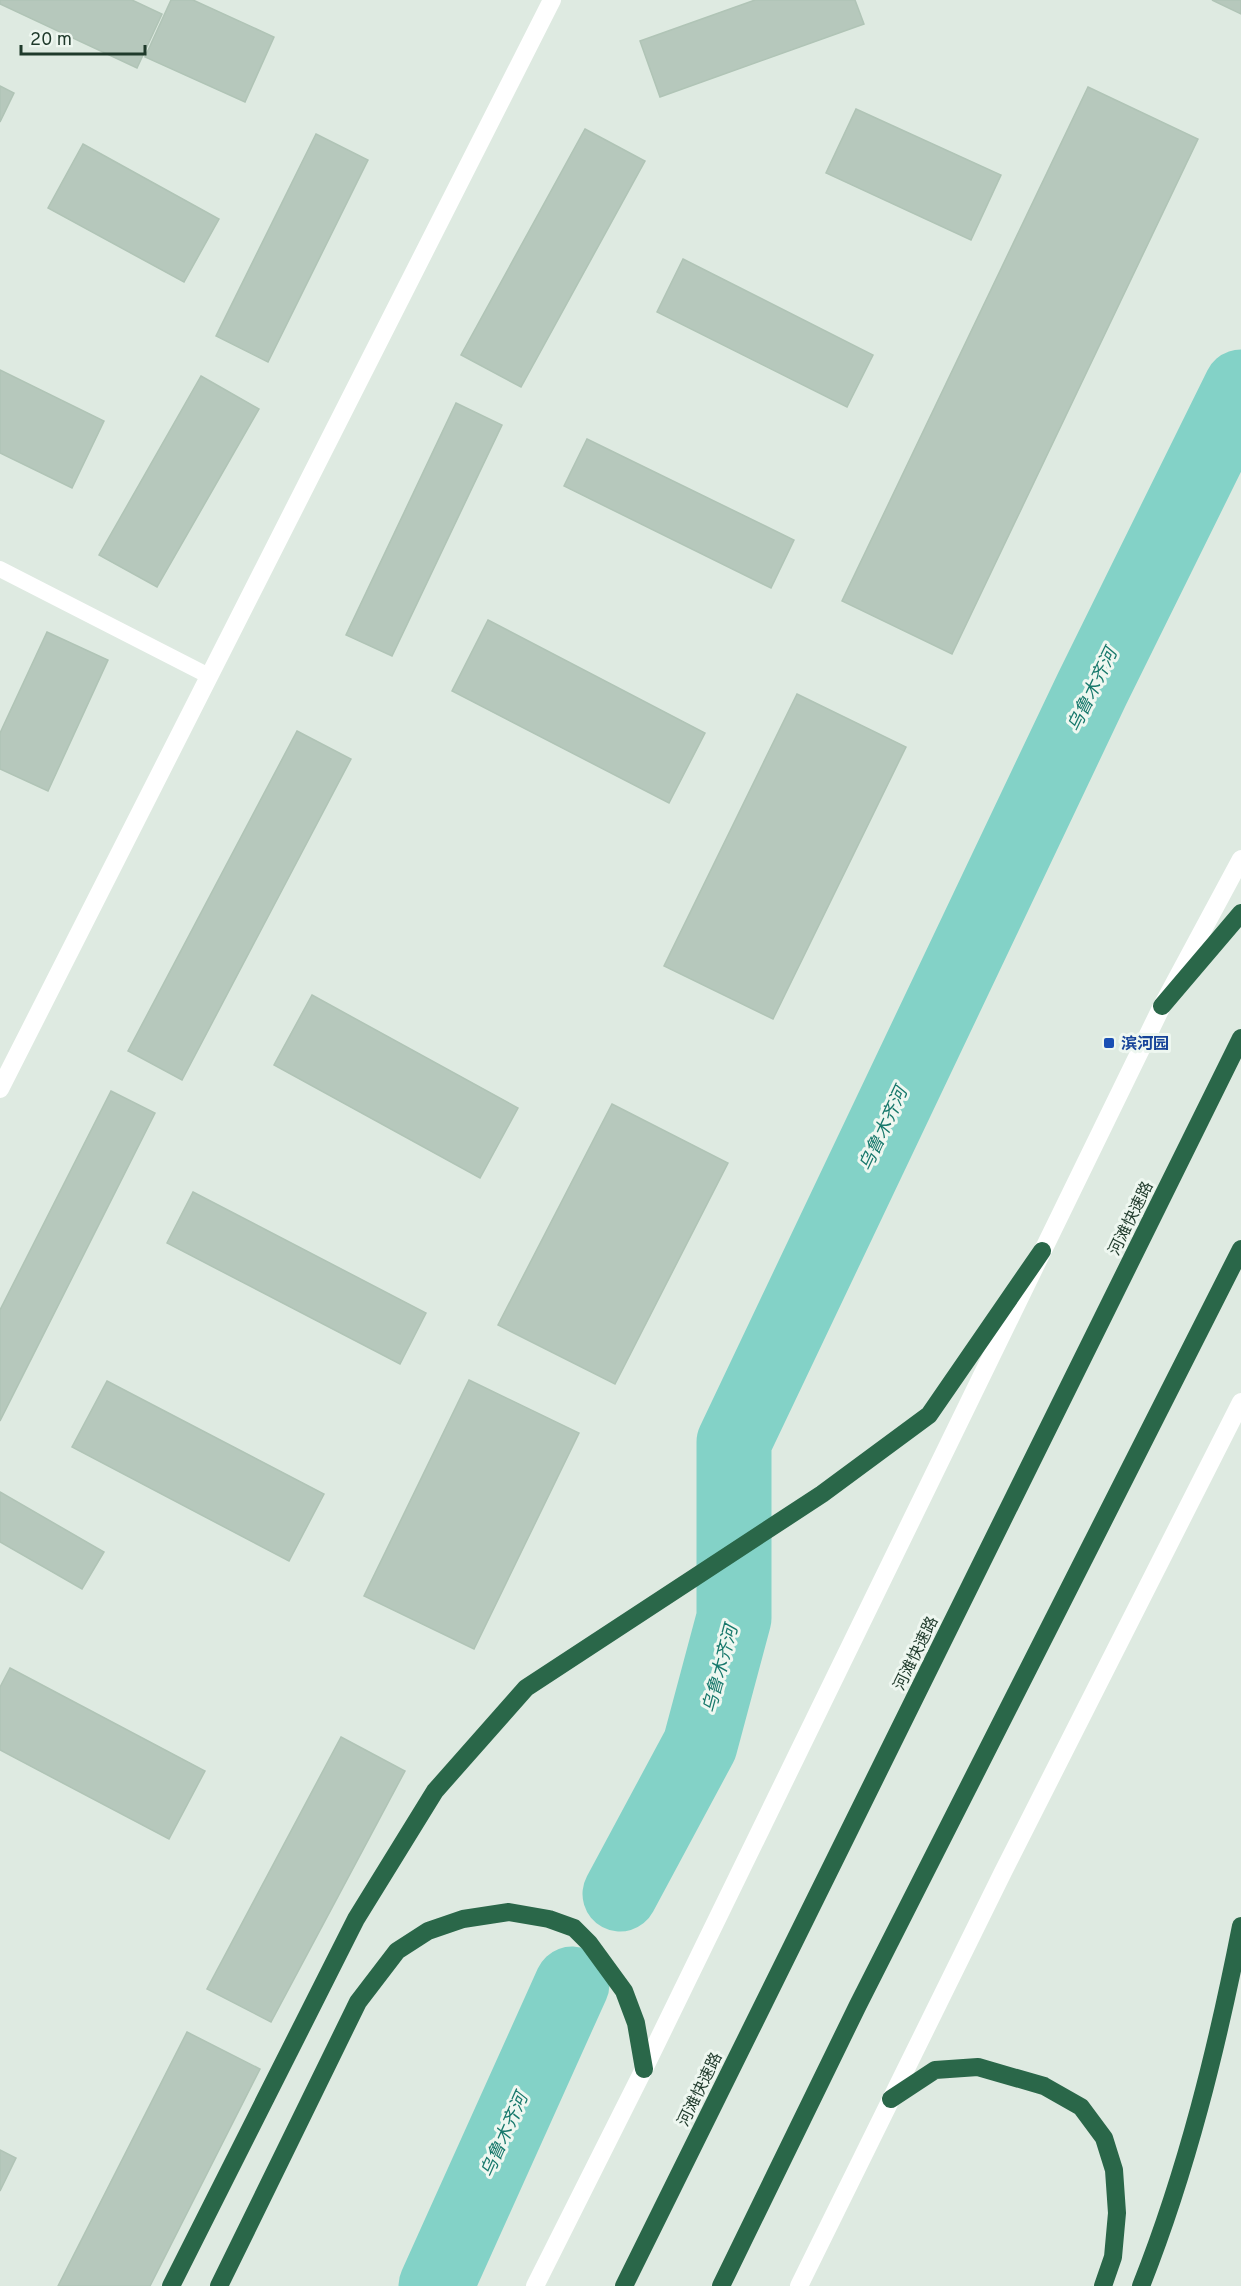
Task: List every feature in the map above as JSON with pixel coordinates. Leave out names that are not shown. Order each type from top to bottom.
[{"type":"highway","points":[[1162,1006],[1241,913]]},
{"type":"highway","name":"河滩快速路","points":[[624,2286],[1241,1038]]},
{"type":"highway","points":[[721,2286],[858,2005],[1241,1249]]},
{"type":"highway","points":[[171,2286],[356,1919],[435,1791],[526,1688],[822,1494],[929,1415],[1042,1251]]},
{"type":"highway","points":[[219,2286],[358,2002],[398,1952],[428,1931],[463,1919],[508,1912],[549,1919],[574,1928],[589,1943],[624,1991],[636,2023],[644,2069]]},
{"type":"highway","points":[[1141,2286],[1157,2245],[1196,2123],[1225,2008],[1241,1926]]},
{"type":"highway","points":[[891,2099],[935,2070],[978,2067],[1044,2086],[1081,2107],[1104,2138],[1114,2169],[1117,2214],[1113,2257],[1103,2286]]},
{"type":"street","points":[[0,1089],[552,0]]},
{"type":"street","points":[[535,2286],[644,2069],[1162,1006],[1241,859]]},
{"type":"street","points":[[799,2286],[1003,1872],[1241,1402]]},
{"type":"lane","points":[[0,569],[209,676]]},
{"type":"building","points":[[0,0],[132,0],[162,14],[137,68],[0,4]]},
{"type":"building","points":[[171,0],[193,0],[274,37],[245,102],[145,57]]},
{"type":"building","points":[[755,0],[855,0],[864,24],[660,97],[640,41]]},
{"type":"building","points":[[1212,0],[1241,0],[1241,14]]},
{"type":"building","points":[[0,86],[14,93],[0,122]]},
{"type":"building","points":[[1088,87],[1198,139],[952,654],[842,601]]},
{"type":"building","points":[[856,109],[1001,175],[971,240],[826,173]]},
{"type":"building","points":[[585,129],[645,161],[521,387],[461,355]]},
{"type":"building","points":[[316,134],[368,160],[268,362],[216,336]]},
{"type":"building","points":[[83,144],[219,219],[184,282],[48,208]]},
{"type":"building","points":[[683,259],[873,355],[847,407],[657,312]]},
{"type":"building","points":[[0,370],[104,421],[72,488],[0,453]]},
{"type":"building","points":[[201,376],[259,409],[157,587],[99,555]]},
{"type":"building","points":[[456,403],[502,425],[392,656],[346,635]]},
{"type":"building","points":[[587,439],[794,540],[771,588],[564,486]]},
{"type":"building","points":[[488,620],[705,733],[669,803],[452,691]]},
{"type":"building","points":[[47,632],[108,660],[48,791],[0,769],[0,733]]},
{"type":"building","points":[[797,694],[906,747],[773,1019],[664,966]]},
{"type":"building","points":[[297,731],[351,759],[182,1080],[128,1051]]},
{"type":"building","points":[[312,995],[518,1108],[480,1178],[274,1065]]},
{"type":"building","points":[[111,1091],[155,1113],[0,1421],[0,1310]]},
{"type":"building","points":[[612,1104],[728,1163],[615,1384],[498,1325]]},
{"type":"building","points":[[193,1192],[426,1313],[400,1364],[167,1243]]},
{"type":"building","points":[[469,1380],[579,1433],[474,1649],[364,1596]]},
{"type":"building","points":[[107,1381],[324,1494],[289,1561],[72,1447]]},
{"type":"building","points":[[0,1492],[104,1552],[82,1589],[0,1542]]},
{"type":"building","points":[[10,1668],[205,1771],[169,1839],[0,1750],[0,1687]]},
{"type":"building","points":[[341,1737],[405,1771],[271,2022],[207,1989]]},
{"type":"building","points":[[187,2032],[260,2069],[150,2286],[58,2286]]},
{"type":"building","points":[[0,2150],[16,2158],[0,2191]]},
{"type":"waterway","name":"乌鲁木齐河","points":[[620,1894],[700,1745],[734,1618],[734,1442],[1092,689],[1241,387]]},
{"type":"waterway","name":"乌鲁木齐河","points":[[436,2286],[572,1984]]},
{"type":"place","name":"滨河园","points":[[1109,1043]]}]
